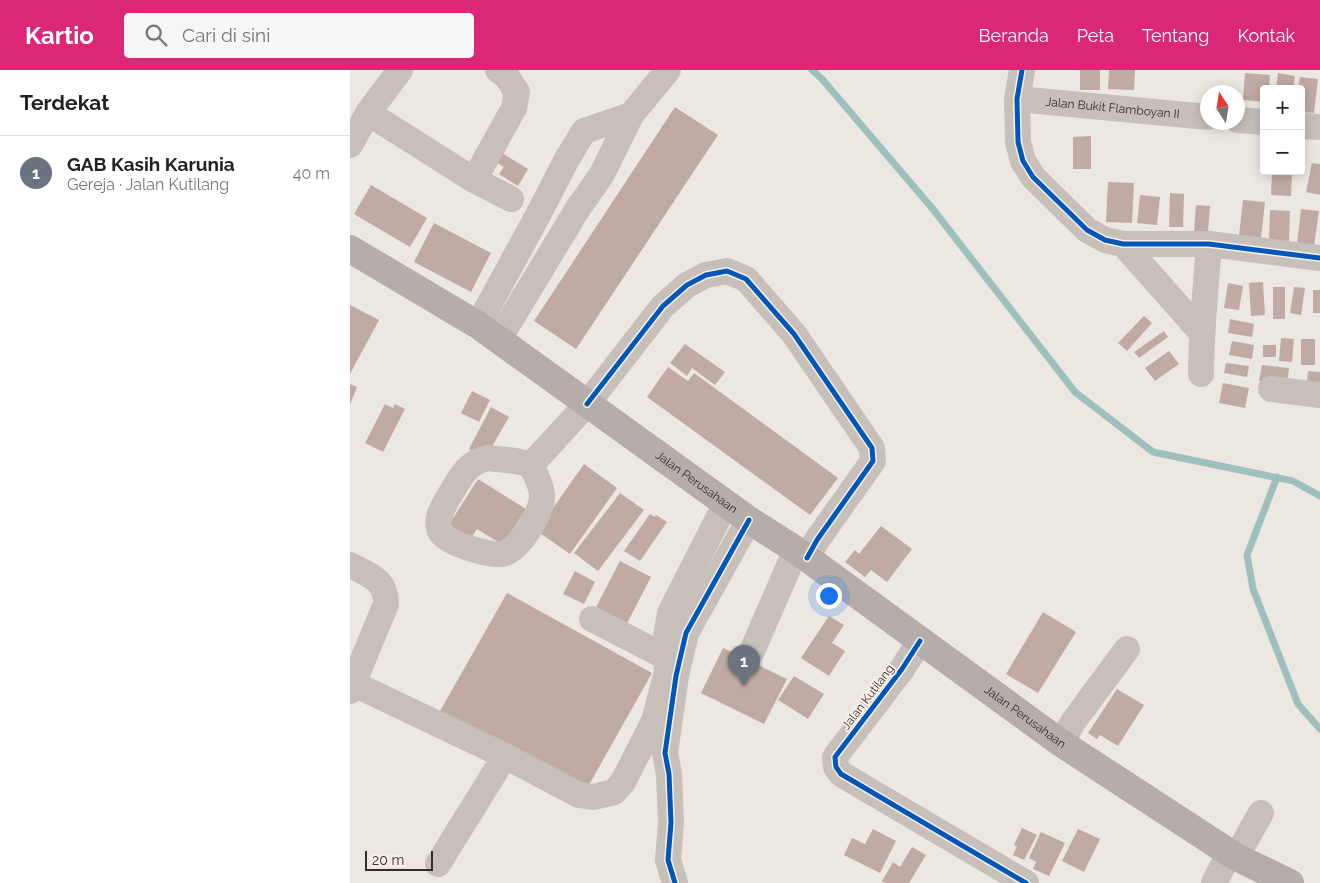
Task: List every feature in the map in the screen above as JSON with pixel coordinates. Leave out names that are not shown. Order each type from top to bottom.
[{"type":"main road","name":"Jalan Perusahaan","points":[[350,249],[488,332],[749,520],[801,554],[1061,743],[1233,854],[1256,876],[1290,883]]},
{"type":"street","points":[[350,145],[368,113],[400,70]]},
{"type":"street","points":[[474,180],[514,108],[516,92],[507,77],[498,70]]},
{"type":"street","points":[[488,332],[553,250],[577,210],[602,174],[631,115],[668,70]]},
{"type":"street","points":[[1022,70],[1017,99],[1018,142],[1024,161],[1033,177],[1087,230],[1105,240],[1123,244],[1209,244],[1320,258]]},
{"type":"street","name":"Jalan Bukit Flamboyan II","points":[[1017,99],[1200,116]]},
{"type":"street","points":[[368,113],[474,180],[511,199]]},
{"type":"street","points":[[488,332],[527,235],[584,131],[631,115]]},
{"type":"street","points":[[1245,121],[1260,122]]},
{"type":"street","points":[[1305,126],[1320,127]]},
{"type":"street","points":[[527,235],[553,250]]},
{"type":"street","points":[[1123,244],[1202,333]]},
{"type":"street","points":[[1201,374],[1202,333],[1209,244]]},
{"type":"street","points":[[531,465],[587,404],[662,306],[686,284],[706,275],[727,271],[746,279],[794,334],[872,448],[873,461],[817,540],[801,554],[752,651]]},
{"type":"street","points":[[1271,388],[1320,395]]},
{"type":"street","points":[[350,565],[383,585],[386,594],[386,604],[352,687],[505,756],[579,795],[592,797],[614,792],[622,782],[654,721],[667,672],[665,643],[670,613],[726,503]]},
{"type":"street","points":[[675,883],[668,860],[671,823],[669,774],[665,753],[676,676],[686,633],[749,520]]},
{"type":"street","points":[[592,619],[666,657]]},
{"type":"street","name":"Jalan Kutilang","points":[[920,641],[902,669],[835,757],[836,767],[841,774],[1026,883]]},
{"type":"street","points":[[1061,743],[1073,722],[1127,649]]},
{"type":"street","points":[[438,864],[505,756]]},
{"type":"street","points":[[1214,883],[1261,813]]},
{"type":"building","points":[[1080,70],[1100,70],[1100,90],[1080,90]]},
{"type":"building","points":[[1109,70],[1135,70],[1134,90],[1108,89]]},
{"type":"building","points":[[1245,73],[1270,75],[1269,85],[1260,85],[1260,102],[1245,100]]},
{"type":"building","points":[[1278,73],[1295,76],[1294,85],[1276,85]]},
{"type":"building","points":[[1300,77],[1318,79],[1314,113],[1305,112],[1305,85],[1299,85]]},
{"type":"building","points":[[675,107],[718,135],[576,349],[534,321]]},
{"type":"building","points":[[1091,136],[1091,169],[1073,169],[1073,137]]},
{"type":"building","points":[[502,153],[528,169],[518,186],[499,174],[504,167],[496,162]]},
{"type":"building","points":[[1312,163],[1320,164],[1320,195],[1306,192]]},
{"type":"building","points":[[1272,175],[1292,175],[1291,196],[1271,195]]},
{"type":"building","points":[[1108,182],[1134,183],[1132,223],[1106,222]]},
{"type":"building","points":[[371,185],[427,218],[410,247],[354,214]]},
{"type":"building","points":[[1170,193],[1184,194],[1183,227],[1169,227]]},
{"type":"building","points":[[1140,195],[1160,197],[1157,225],[1137,223]]},
{"type":"building","points":[[1243,200],[1265,202],[1261,238],[1239,236]]},
{"type":"building","points":[[1196,205],[1210,206],[1208,233],[1194,232]]},
{"type":"building","points":[[1301,209],[1319,211],[1314,246],[1297,244]]},
{"type":"building","points":[[1270,210],[1290,211],[1289,243],[1269,242]]},
{"type":"building","points":[[434,223],[491,253],[471,292],[414,262]]},
{"type":"building","points":[[1263,282],[1265,315],[1251,316],[1249,283]]},
{"type":"building","points":[[1228,283],[1243,286],[1239,310],[1224,308]]},
{"type":"building","points":[[1273,287],[1285,287],[1285,319],[1273,319]]},
{"type":"building","points":[[1294,287],[1305,288],[1301,315],[1290,313]]},
{"type":"building","points":[[1313,290],[1320,290],[1320,313],[1313,313]]},
{"type":"building","points":[[350,305],[379,320],[350,374]]},
{"type":"building","points":[[1144,316],[1152,323],[1127,351],[1118,343]]},
{"type":"building","points":[[1230,319],[1254,324],[1252,337],[1228,333]]},
{"type":"building","points":[[1164,331],[1168,337],[1139,358],[1134,352]]},
{"type":"building","points":[[1281,338],[1294,339],[1292,362],[1279,361]]},
{"type":"building","points":[[1301,339],[1315,339],[1315,365],[1301,365]]},
{"type":"building","points":[[1232,341],[1254,345],[1252,359],[1229,355]]},
{"type":"building","points":[[685,344],[725,372],[715,385],[692,368],[687,376],[670,363]]},
{"type":"building","points":[[1263,345],[1276,345],[1276,357],[1263,357]]},
{"type":"building","points":[[1169,351],[1179,364],[1155,381],[1145,368]]},
{"type":"building","points":[[1226,363],[1249,366],[1247,377],[1224,373]]},
{"type":"building","points":[[1262,365],[1289,368],[1287,385],[1259,381]]},
{"type":"building","points":[[668,367],[688,381],[694,373],[838,478],[810,515],[647,397]]},
{"type":"building","points":[[1308,371],[1320,372],[1320,383],[1307,382]]},
{"type":"building","points":[[1223,383],[1249,388],[1245,408],[1219,403]]},
{"type":"building","points":[[350,384],[357,387],[350,405]]},
{"type":"building","points":[[472,391],[490,400],[479,422],[461,413]]},
{"type":"building","points":[[385,404],[393,408],[395,404],[405,409],[383,452],[365,443]]},
{"type":"building","points":[[491,407],[509,417],[486,457],[469,449]]},
{"type":"building","points":[[584,464],[617,488],[570,554],[537,531]]},
{"type":"building","points":[[478,479],[526,509],[503,545],[477,529],[470,540],[448,526]]},
{"type":"building","points":[[620,493],[644,510],[598,571],[574,553]]},
{"type":"building","points":[[650,514],[655,517],[656,515],[667,522],[640,561],[624,551]]},
{"type":"building","points":[[881,526],[912,549],[887,582],[871,570],[865,577],[845,562],[855,550],[859,554]]},
{"type":"building","points":[[620,561],[651,577],[623,631],[592,615]]},
{"type":"building","points":[[575,571],[595,582],[584,604],[563,594]]},
{"type":"building","points":[[507,593],[652,673],[585,792],[440,711]]},
{"type":"building","points":[[1043,612],[1076,632],[1038,693],[1006,674]]},
{"type":"building","points":[[829,616],[844,625],[832,643],[845,651],[829,676],[801,658]]},
{"type":"building","points":[[723,648],[787,679],[764,724],[701,693]]},
{"type":"building","points":[[794,676],[824,694],[808,719],[778,700]]},
{"type":"building","points":[[1117,689],[1144,705],[1118,746],[1100,735],[1097,739],[1088,733]]},
{"type":"building","points":[[1022,828],[1037,835],[1024,860],[1013,855],[1017,846],[1014,845]]},
{"type":"building","points":[[873,829],[896,841],[880,873],[844,855],[852,838],[865,844]]},
{"type":"building","points":[[1078,829],[1100,839],[1084,872],[1062,861]]},
{"type":"building","points":[[1041,832],[1065,843],[1049,876],[1033,869],[1036,862],[1029,858]]},
{"type":"building","points":[[912,847],[926,855],[909,883],[885,883],[882,881],[893,862],[900,867]]},
{"type":"waterway","points":[[812,70],[822,79],[932,208],[1075,392],[1153,452],[1293,481],[1320,496]]},
{"type":"waterway","points":[[1277,477],[1247,555],[1253,589],[1298,704],[1320,729]]},
{"type":"cycle path","points":[[1022,70],[1017,99],[1018,142],[1023,161],[1033,177],[1087,230],[1105,240],[1123,244],[1209,244],[1320,258]]},
{"type":"cycle path","points":[[587,404],[663,306],[687,285],[706,275],[727,271],[746,279],[794,334],[872,448],[873,461],[817,540],[807,558]]},
{"type":"cycle path","points":[[675,883],[668,860],[671,823],[669,774],[665,753],[676,676],[686,633],[749,520]]},
{"type":"cycle path","points":[[920,641],[902,669],[835,757],[836,767],[841,774],[1026,883]]},
{"type":"place","name":"GAB Kasih Karunia","points":[[744,686]]}]
